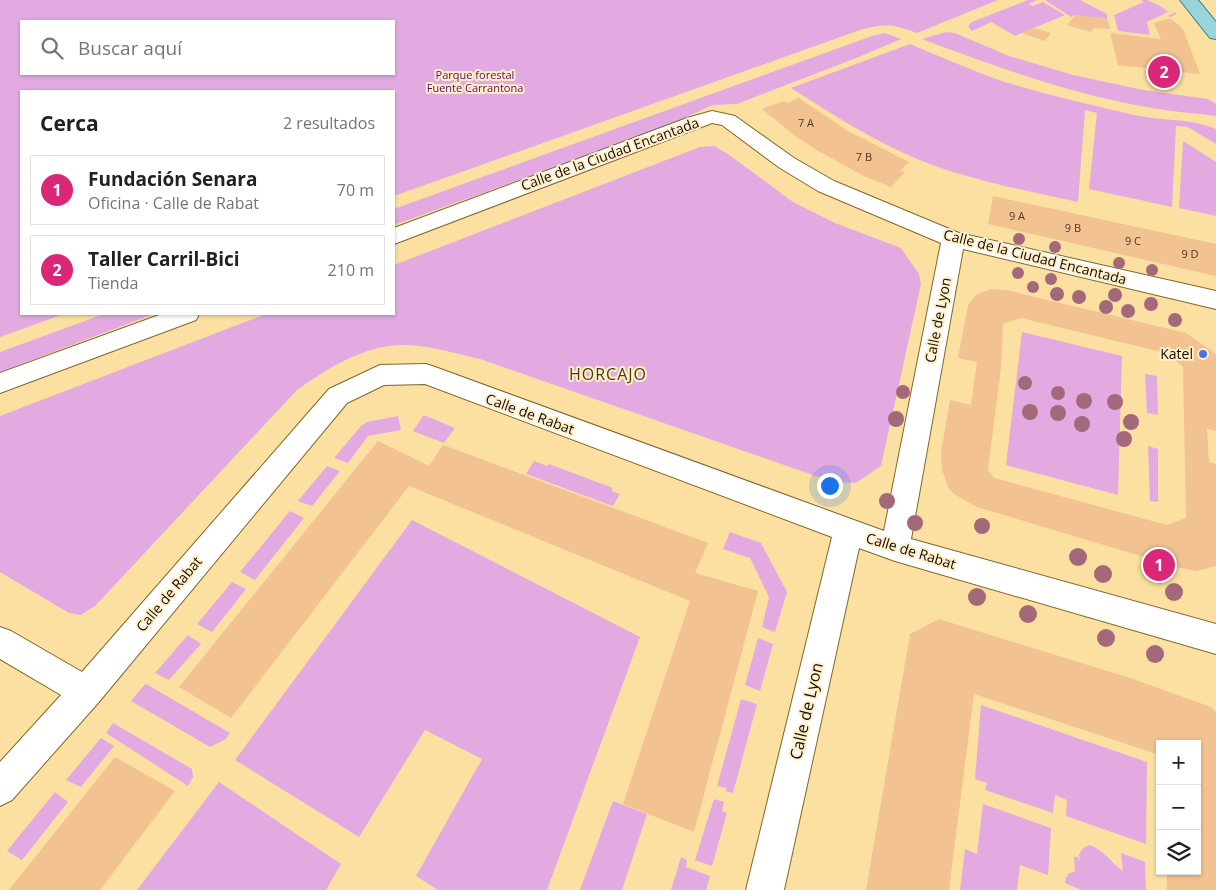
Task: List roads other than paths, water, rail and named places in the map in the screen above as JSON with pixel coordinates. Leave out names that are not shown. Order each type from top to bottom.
[{"type":"main road","points":[[1189,0],[1216,6]]},
{"type":"main road","points":[[1189,0],[1216,34]]},
{"type":"street","name":"Calle de la Ciudad Encantada","points":[[395,236],[685,125],[712,118],[728,120],[787,163],[826,186],[953,239],[1216,300]]},
{"type":"street","name":"Calle de Lyon","points":[[895,548],[953,239]]},
{"type":"street","points":[[0,383],[184,315]]},
{"type":"street","name":"Calle de Rabat","points":[[0,788],[86,692],[338,396],[380,375],[426,374],[895,548],[1216,639]]},
{"type":"street","name":"Calle de Lyon","points":[[764,890],[848,532]]},
{"type":"street","points":[[0,642],[86,692]]},
{"type":"place","name":"Taller Carril-Bici","points":[[1164,72]]},
{"type":"place","name":"Katel","points":[[1203,354]]},
{"type":"place","name":"Fundación Senara","points":[[1159,565]]},
{"type":"district","name":"HORCAJO","points":[[608,374]]},
{"type":"park label","name":"Parque forestal Fuente Carrantona","points":[[475,81]]}]
